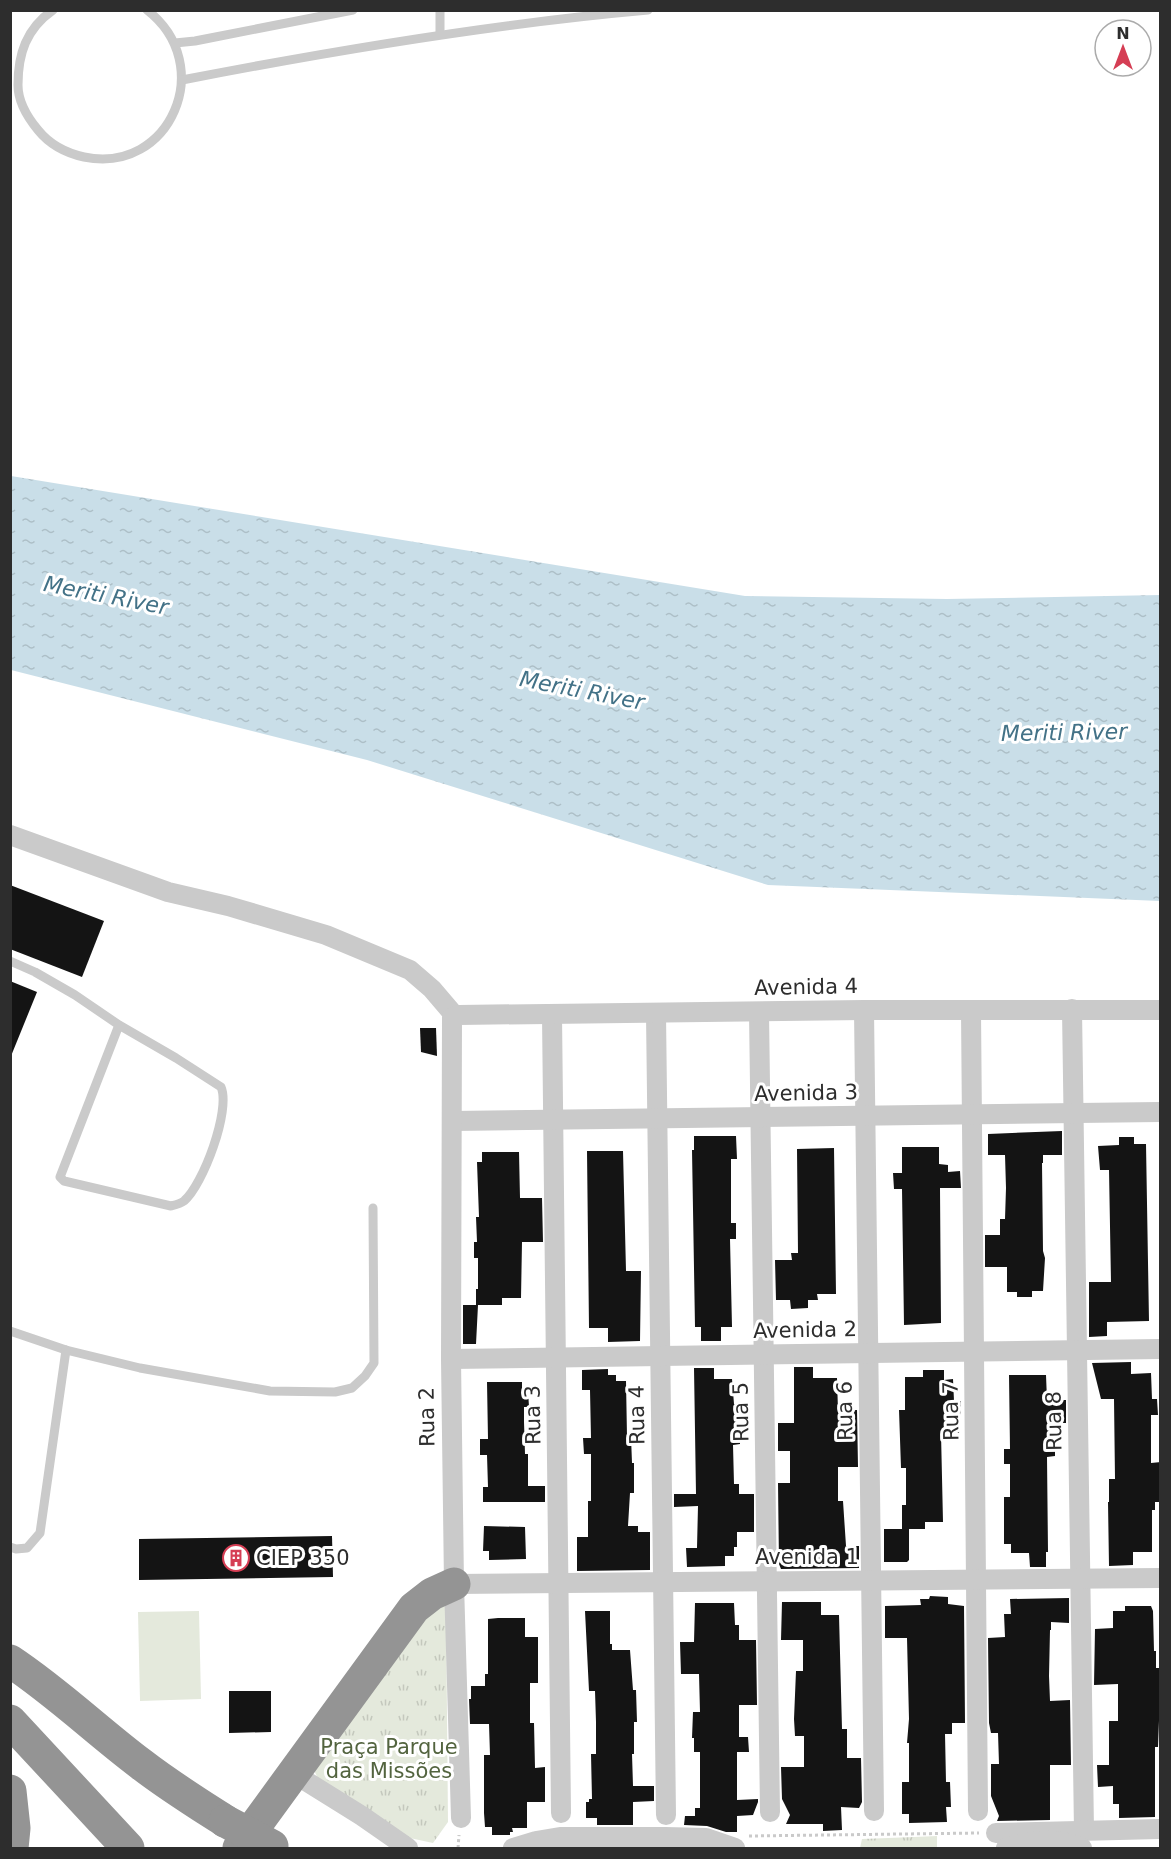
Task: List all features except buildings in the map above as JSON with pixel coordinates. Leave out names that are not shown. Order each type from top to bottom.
[{"type":"highway","points":[[232,1835],[293,1773],[414,1608],[432,1594],[454,1584]]},
{"type":"highway","points":[[10,1661],[40,1681],[140,1764],[232,1835],[274,1847]]},
{"type":"highway","points":[[10,1721],[128,1848]]},
{"type":"highway","points":[[10,1791],[14,1828],[12,1848]]},
{"type":"street","points":[[10,835],[168,892],[228,906],[326,935],[410,970],[432,989],[454,1016]]},
{"type":"street","name":"Rua 8","points":[[1072,1009],[1083,1840]]},
{"type":"street","name":"Avenida 4","points":[[454,1016],[864,1010],[1161,1010]]},
{"type":"street","name":"Rua 6","points":[[864,1010],[874,1812]]},
{"type":"street","name":"Rua 7","points":[[971,1011],[978,1811]]},
{"type":"street","name":"Rua 5","points":[[759,1012],[770,1812]]},
{"type":"street","name":"Rua 4","points":[[656,1014],[666,1815]]},
{"type":"street","name":"Rua 3","points":[[552,1015],[561,1814]]},
{"type":"street","name":"Rua 2","points":[[454,1016],[452,1021],[451,1359],[454,1584],[461,1818]]},
{"type":"street","name":"Avenida 3","points":[[453,1121],[1161,1112]]},
{"type":"street","name":"Avenida 2","points":[[451,1359],[1161,1349]]},
{"type":"street","name":"Avenida 1","points":[[454,1584],[1161,1578]]},
{"type":"street","points":[[293,1773],[408,1848]]},
{"type":"street","points":[[1001,1841],[1083,1840],[1161,1829]]},
{"type":"street","points":[[513,1848],[560,1837],[688,1837],[741,1842]]},
{"type":"lane","points":[[53,10],[42,18],[27,38],[18,63],[18,90],[27,116],[45,138],[69,153],[97,159],[125,156],[150,143],[169,122],[180,96],[182,68],[175,43],[161,21],[147,10]]},
{"type":"lane","points":[[175,43],[353,10]]},
{"type":"lane","points":[[440,10],[440,34]]},
{"type":"lane","points":[[182,80],[440,34],[571,17],[648,10]]},
{"type":"lane","points":[[10,961],[35,972],[75,995],[119,1025],[216,1082],[223,1092],[214,1146],[204,1172],[184,1201],[178,1204],[171,1206],[64,1181],[60,1177],[119,1025]]},
{"type":"lane","points":[[10,1331],[66,1350],[140,1368],[270,1391],[335,1392],[352,1388],[365,1376],[374,1363],[373,1208]]},
{"type":"lane","points":[[10,1547],[27,1548],[40,1533],[66,1350]]},
{"type":"path","points":[[741,1842],[1001,1841]]},
{"type":"green space","name":"Praça Parque das Missões","points":[[446,1605],[448,1822],[433,1843],[405,1837],[318,1779],[314,1770],[414,1624]]},
{"type":"green space","points":[[199,1611],[201,1699],[140,1701],[138,1612]]},
{"type":"green space","points":[[937,1836],[937,1848],[914,1848],[914,1837]]},
{"type":"green space","points":[[914,1837],[914,1848],[860,1848],[862,1839]]},
{"type":"green space","points":[[588,1841],[695,1841],[695,1848],[588,1848]]},
{"type":"water","name":"Meriti River","points":[[11,476],[745,596],[947,599],[1160,595],[1160,901],[768,885],[367,760],[11,670]]},
{"type":"place","name":"CIEP 350","points":[[236,1558]]}]
